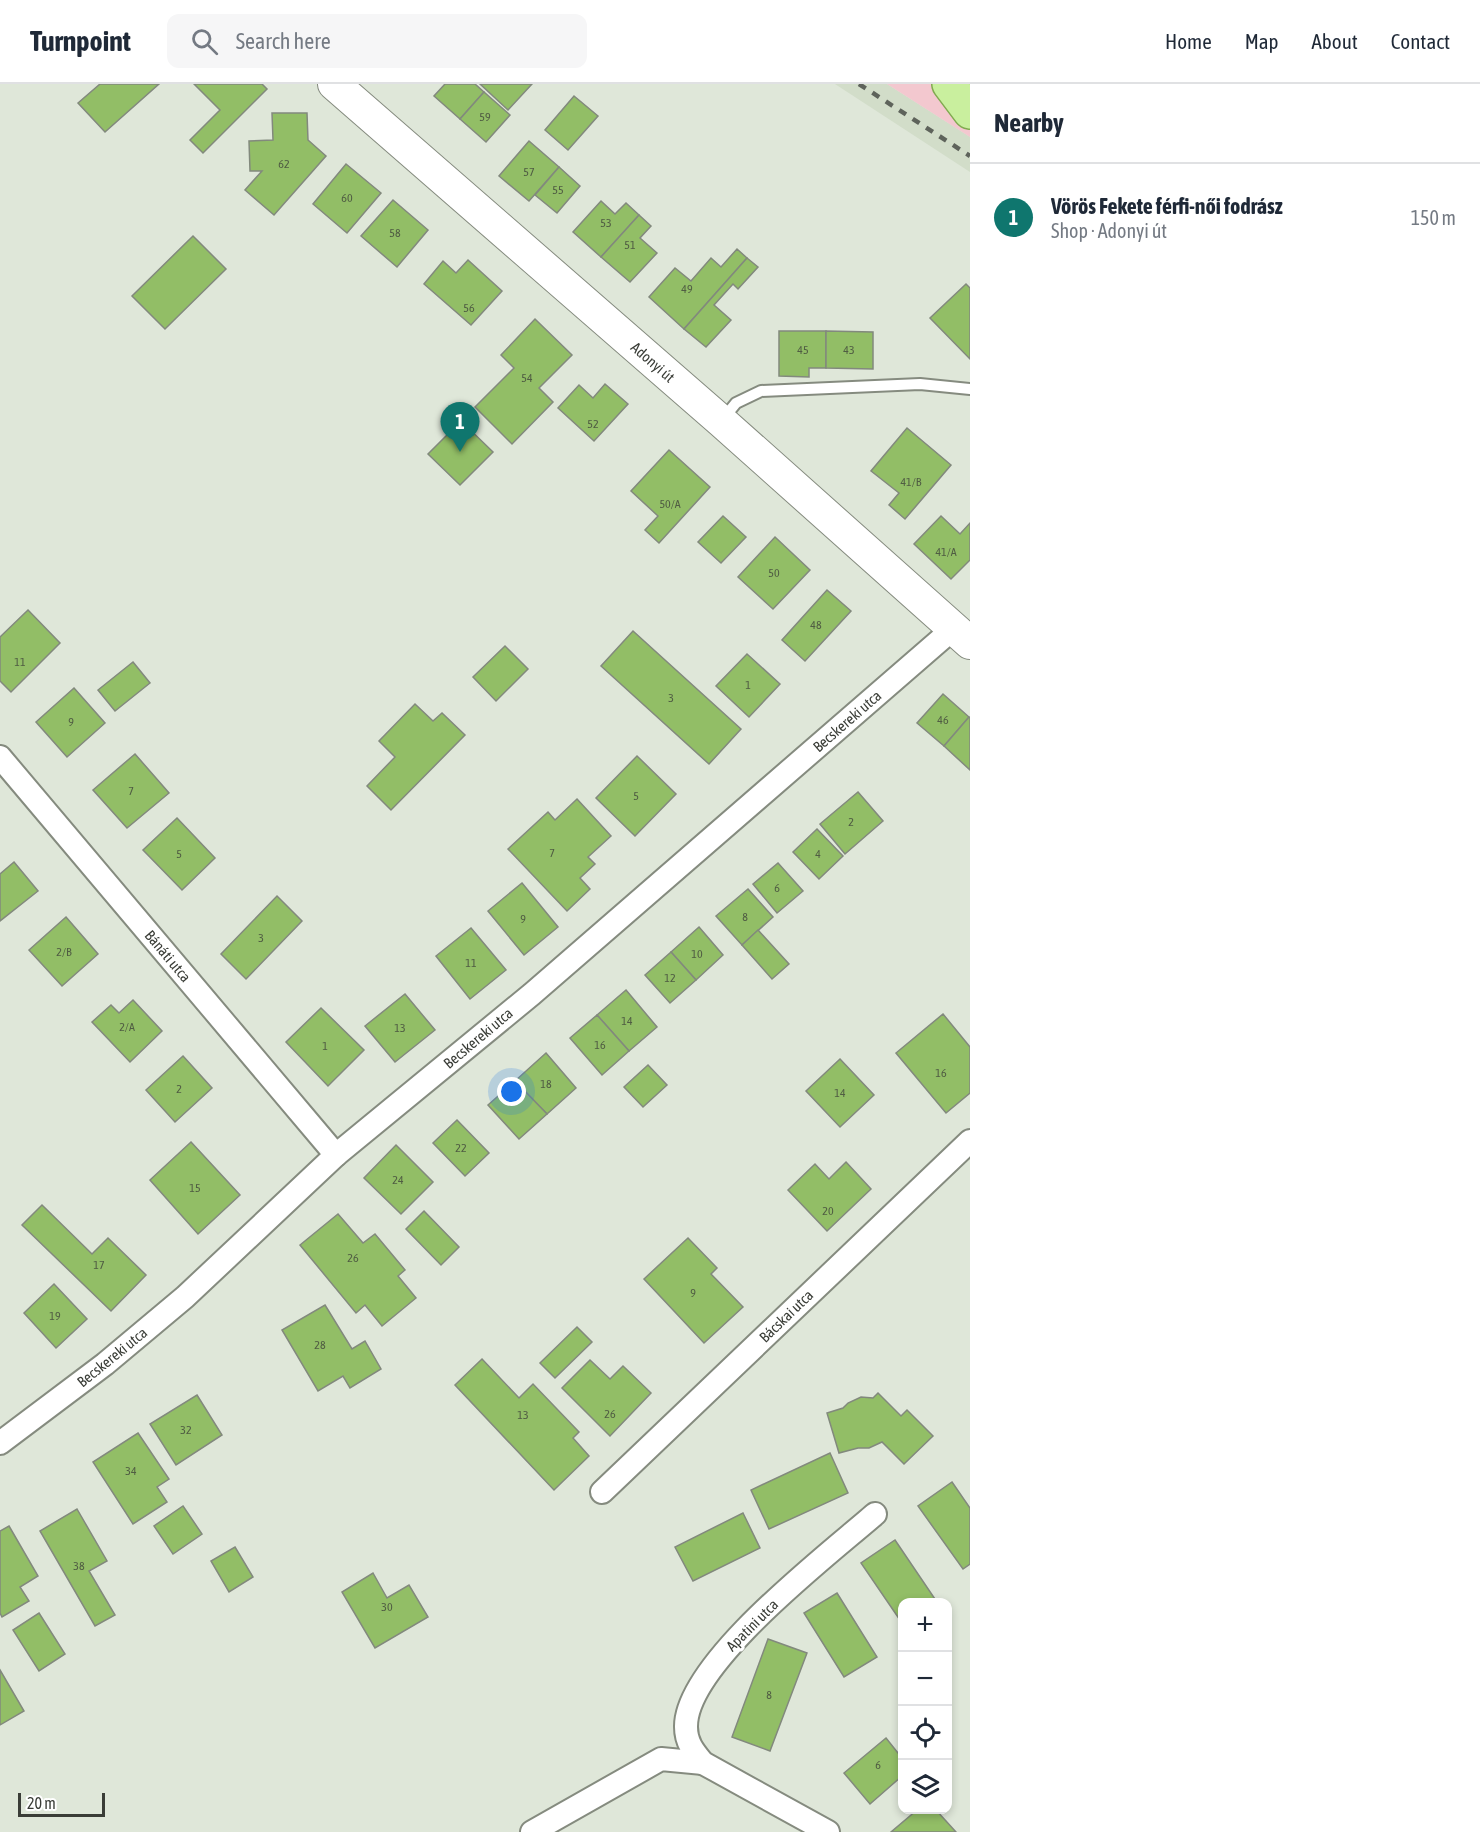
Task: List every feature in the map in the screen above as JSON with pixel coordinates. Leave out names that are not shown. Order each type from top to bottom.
[{"type":"street","name":"Adonyi út","points":[[334,84],[962,636]]},
{"type":"street","name":"Becskereki utca","points":[[0,1443],[105,1364],[185,1297],[336,1155],[962,636]]},
{"type":"street","name":"Bánáti utca","points":[[0,757],[336,1155]]},
{"type":"street","name":"Bácskai utca","points":[[602,1492],[970,1141]]},
{"type":"street","name":"Apatini utca","points":[[828,1832],[703,1763],[689,1746],[686,1727],[689,1708],[701,1685],[736,1637],[875,1514]]},
{"type":"street","name":"Apatini utca","points":[[532,1832],[661,1758],[703,1763]]},
{"type":"lane","points":[[721,422],[736,403],[761,392],[921,384],[970,389]]},
{"type":"shaded area","points":[[835,84],[887,84],[970,137],[970,172]]},
{"type":"shaded area","points":[[887,84],[970,84],[970,137]]},
{"type":"building","points":[[100,84],[159,84],[105,132],[78,103]]},
{"type":"building","points":[[194,84],[262,84],[267,89],[203,153],[190,140],[220,110]]},
{"type":"building","points":[[445,84],[475,84],[484,92],[460,119],[434,96]]},
{"type":"building","points":[[480,84],[532,84],[508,110]]},
{"type":"building","points":[[484,92],[510,115],[486,142],[460,119]]},
{"type":"building","points":[[574,96],[598,116],[568,150],[545,130]]},
{"type":"building","points":[[272,113],[307,113],[308,140],[326,156],[274,215],[245,190],[262,171],[250,171],[249,141],[273,140]]},
{"type":"building","points":[[529,141],[559,167],[529,201],[499,176]]},
{"type":"building","points":[[346,164],[381,193],[347,233],[313,204]]},
{"type":"building","points":[[559,167],[580,186],[557,213],[535,195]]},
{"type":"building","points":[[393,200],[428,230],[397,267],[361,236]]},
{"type":"building","points":[[601,201],[615,214],[626,203],[639,215],[601,257],[573,232]]},
{"type":"building","points":[[639,215],[651,226],[640,238],[657,253],[630,282],[601,257]]},
{"type":"building","points":[[193,236],[226,269],[165,329],[132,296]]},
{"type":"building","points":[[737,249],[747,258],[684,329],[649,297],[675,268],[691,281],[711,258],[721,267]]},
{"type":"building","points":[[747,258],[758,267],[738,289],[733,284],[714,305],[731,320],[706,347],[684,329]]},
{"type":"building","points":[[468,260],[502,291],[471,325],[424,284],[443,261],[456,273]]},
{"type":"building","points":[[966,284],[970,288],[970,359],[930,318]]},
{"type":"building","points":[[535,319],[572,355],[539,388],[553,402],[512,444],[475,407],[514,368],[501,355]]},
{"type":"building","points":[[779,331],[826,331],[826,368],[809,368],[809,377],[779,376]]},
{"type":"building","points":[[826,331],[873,332],[873,369],[826,368]]},
{"type":"building","points":[[605,384],[628,404],[594,441],[558,408],[579,385],[593,398]]},
{"type":"building","points":[[461,421],[493,452],[460,485],[428,454]]},
{"type":"building","points":[[907,428],[951,465],[905,519],[889,505],[899,493],[871,471]]},
{"type":"building","points":[[669,450],[710,487],[659,543],[645,530],[658,516],[631,491]]},
{"type":"building","points":[[723,516],[746,537],[721,563],[698,542]]},
{"type":"building","points":[[941,516],[960,534],[970,523],[970,560],[951,579],[914,544]]},
{"type":"building","points":[[775,537],[810,570],[773,609],[738,577]]},
{"type":"building","points":[[827,590],[851,611],[805,661],[782,640]]},
{"type":"building","points":[[28,610],[60,643],[11,692],[0,681],[0,637]]},
{"type":"building","points":[[633,631],[741,729],[709,764],[601,666]]},
{"type":"building","points":[[505,646],[528,669],[496,701],[473,677]]},
{"type":"building","points":[[747,654],[780,684],[749,717],[716,686]]},
{"type":"building","points":[[133,662],[150,683],[115,711],[98,690]]},
{"type":"building","points":[[74,688],[105,723],[67,757],[36,722]]},
{"type":"building","points":[[943,694],[969,717],[944,746],[917,723]]},
{"type":"building","points":[[415,704],[433,721],[442,713],[465,735],[391,810],[367,786],[395,757],[379,741]]},
{"type":"building","points":[[970,718],[970,770],[944,746]]},
{"type":"building","points":[[135,754],[169,793],[127,828],[93,790]]},
{"type":"building","points":[[637,756],[676,794],[635,836],[596,798]]},
{"type":"building","points":[[858,792],[883,821],[845,854],[820,824]]},
{"type":"building","points":[[577,799],[611,836],[588,857],[595,864],[580,878],[590,889],[567,911],[508,849],[548,812],[555,820]]},
{"type":"building","points":[[177,818],[215,858],[182,890],[143,850]]},
{"type":"building","points":[[817,829],[843,856],[819,879],[793,852]]},
{"type":"building","points":[[14,862],[38,891],[0,921],[0,874]]},
{"type":"building","points":[[778,863],[803,891],[777,913],[753,884]]},
{"type":"building","points":[[522,883],[558,927],[524,955],[488,911]]},
{"type":"building","points":[[748,889],[773,917],[742,945],[716,916]]},
{"type":"building","points":[[277,896],[302,921],[246,979],[221,954]]},
{"type":"building","points":[[66,917],[98,954],[62,986],[29,950]]},
{"type":"building","points":[[699,927],[723,955],[696,980],[671,952]]},
{"type":"building","points":[[471,928],[506,970],[470,999],[436,956]]},
{"type":"building","points":[[758,930],[789,964],[772,979],[742,945]]},
{"type":"building","points":[[671,952],[696,980],[670,1003],[645,975]]},
{"type":"building","points":[[626,990],[657,1027],[629,1051],[597,1015]]},
{"type":"building","points":[[405,994],[435,1030],[395,1062],[365,1026]]},
{"type":"building","points":[[133,1000],[162,1031],[130,1062],[92,1022],[111,1005],[119,1013]]},
{"type":"building","points":[[321,1008],[364,1050],[328,1086],[286,1042]]},
{"type":"building","points":[[943,1014],[970,1047],[970,1093],[946,1113],[896,1053]]},
{"type":"building","points":[[597,1015],[629,1051],[602,1075],[570,1038]]},
{"type":"building","points":[[546,1053],[576,1088],[547,1114],[515,1081]]},
{"type":"building","points":[[183,1056],[212,1088],[175,1122],[146,1090]]},
{"type":"building","points":[[840,1059],[874,1095],[840,1127],[806,1091]]},
{"type":"building","points":[[648,1065],[667,1085],[643,1107],[624,1087]]},
{"type":"building","points":[[515,1081],[547,1114],[519,1139],[488,1105]]},
{"type":"building","points":[[457,1120],[489,1153],[465,1176],[433,1143]]},
{"type":"building","points":[[191,1142],[240,1195],[198,1234],[150,1180]]},
{"type":"building","points":[[396,1145],[433,1182],[401,1214],[364,1178]]},
{"type":"building","points":[[846,1162],[871,1189],[827,1231],[788,1190],[815,1164],[829,1179]]},
{"type":"building","points":[[42,1205],[92,1254],[108,1238],[146,1275],[111,1311],[22,1225]]},
{"type":"building","points":[[424,1211],[459,1247],[441,1265],[406,1229]]},
{"type":"building","points":[[338,1214],[363,1243],[375,1234],[405,1270],[398,1276],[416,1298],[382,1326],[365,1305],[356,1313],[300,1245]]},
{"type":"building","points":[[688,1238],[717,1268],[711,1274],[743,1307],[704,1343],[644,1279]]},
{"type":"building","points":[[54,1284],[87,1319],[56,1348],[24,1313]]},
{"type":"building","points":[[325,1305],[352,1349],[365,1341],[381,1369],[350,1388],[343,1376],[318,1391],[282,1330]]},
{"type":"building","points":[[577,1327],[592,1342],[555,1378],[540,1363]]},
{"type":"building","points":[[482,1359],[519,1398],[533,1384],[579,1432],[573,1438],[589,1456],[554,1490],[455,1385]]},
{"type":"building","points":[[590,1360],[610,1379],[623,1366],[651,1393],[610,1436],[562,1388]]},
{"type":"building","points":[[878,1393],[901,1416],[907,1410],[933,1436],[904,1464],[882,1442],[869,1448],[858,1448],[839,1453],[827,1413],[843,1408],[861,1397],[873,1398]]},
{"type":"building","points":[[197,1395],[222,1435],[176,1465],[150,1424]]},
{"type":"building","points":[[138,1433],[169,1479],[157,1487],[167,1502],[133,1524],[93,1462]]},
{"type":"building","points":[[830,1453],[848,1493],[769,1529],[751,1490]]},
{"type":"building","points":[[952,1482],[970,1508],[970,1564],[963,1569],[918,1506]]},
{"type":"building","points":[[183,1506],[202,1534],[173,1554],[154,1526]]},
{"type":"building","points":[[77,1509],[107,1561],[89,1571],[115,1615],[95,1626],[40,1531]]},
{"type":"building","points":[[743,1513],[760,1548],[693,1581],[675,1547]]},
{"type":"building","points":[[9,1526],[38,1576],[20,1587],[29,1601],[2,1617],[0,1613],[0,1531]]},
{"type":"building","points":[[895,1540],[934,1598],[898,1598],[898,1617],[861,1563]]},
{"type":"building","points":[[235,1547],[253,1577],[229,1592],[211,1561]]},
{"type":"building","points":[[373,1573],[387,1598],[409,1585],[428,1617],[375,1648],[342,1592]]},
{"type":"building","points":[[837,1593],[877,1657],[844,1677],[804,1613]]},
{"type":"building","points":[[39,1613],[65,1654],[39,1671],[13,1630]]},
{"type":"building","points":[[768,1639],[807,1653],[770,1751],[732,1737]]},
{"type":"building","points":[[0,1670],[24,1711],[0,1725]]},
{"type":"building","points":[[886,1738],[898,1753],[898,1780],[870,1804],[844,1773]]},
{"type":"building","points":[[912,1814],[940,1814],[956,1832],[891,1832]]},
{"type":"railway","points":[[859,84],[970,156]]},
{"type":"place","name":"Vörös Fekete férfi-női fodrász","points":[[460,452]]}]
